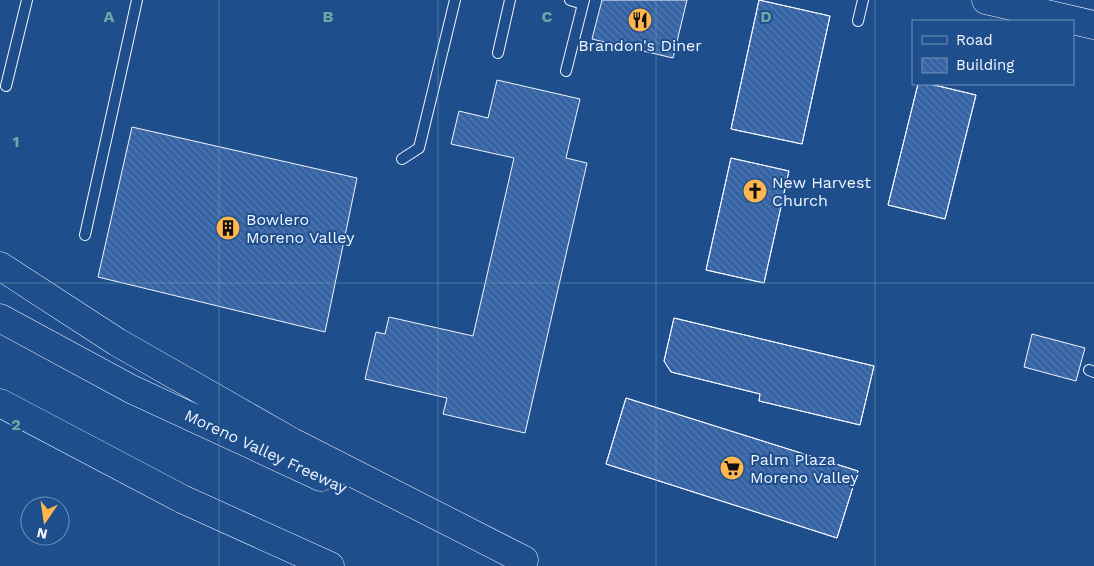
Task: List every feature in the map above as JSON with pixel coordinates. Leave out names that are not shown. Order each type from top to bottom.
[{"type":"main road","points":[[986,0],[1072,20]]},
{"type":"main road","points":[[1074,20],[1094,25]]},
{"type":"main road","points":[[0,266],[117,342],[292,442],[532,563]]},
{"type":"main road","name":"Moreno Valley Freeway","points":[[0,318],[140,394],[412,518],[532,563]]},
{"type":"main road","points":[[0,403],[182,499]]},
{"type":"main road","points":[[0,419],[330,566]]},
{"type":"lane","points":[[6,86],[27,0]]},
{"type":"lane","points":[[86,235],[137,0]]},
{"type":"lane","points":[[402,159],[418,148],[455,0]]},
{"type":"lane","points":[[498,53],[510,0]]},
{"type":"lane","points":[[566,71],[583,2],[570,0]]},
{"type":"lane","points":[[858,21],[863,0]]},
{"type":"building","name":"Brandon's Diner","points":[[602,0],[687,0],[673,58],[592,39]]},
{"type":"building","points":[[759,0],[830,16],[802,144],[731,129]]},
{"type":"building","points":[[759,0],[830,16],[802,144],[731,129]]},
{"type":"building","points":[[497,80],[580,99],[566,158],[587,163],[525,433],[443,414],[447,398],[365,379],[376,332],[385,334],[389,317],[473,336],[514,158],[451,144],[459,111],[488,118]]},
{"type":"building","points":[[918,85],[934,85],[976,95],[945,219],[888,205]]},
{"type":"building","points":[[918,85],[934,85],[976,95],[945,219],[888,205]]},
{"type":"building","name":"Bowlero Moreno Valley","points":[[132,127],[357,178],[325,332],[98,277]]},
{"type":"building","points":[[731,158],[789,171],[764,283],[706,270]]},
{"type":"building","points":[[731,158],[789,171],[764,283],[706,270]]},
{"type":"building","name":"Palm Plaza Moreno Valley","points":[[674,318],[874,366],[860,425],[759,401],[760,394],[671,372],[664,361]]},
{"type":"building","name":"Palm Plaza Moreno Valley","points":[[674,318],[874,366],[860,425],[759,401],[760,394],[671,372],[664,361]]},
{"type":"building","points":[[1032,334],[1085,348],[1076,381],[1024,367]]},
{"type":"building","name":"Palm Plaza Moreno Valley","points":[[626,398],[858,471],[837,538],[606,464]]},
{"type":"building","name":"Palm Plaza Moreno Valley","points":[[626,398],[858,471],[837,538],[606,464]]},
{"type":"place","name":"Brandon's Diner","points":[[640,20]]},
{"type":"place","name":"New Harvest Church","points":[[755,191]]},
{"type":"place","name":"Bowlero Moreno Valley","points":[[228,228]]},
{"type":"place","name":"Palm Plaza Moreno Valley","points":[[732,468]]}]
